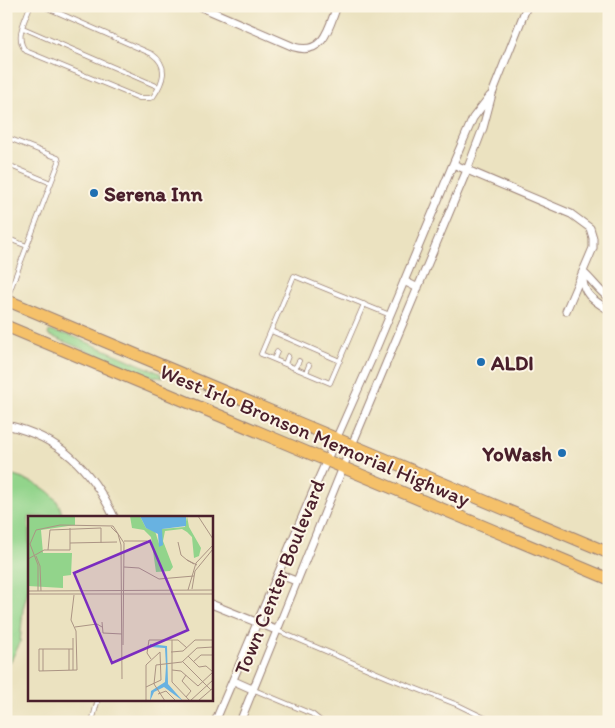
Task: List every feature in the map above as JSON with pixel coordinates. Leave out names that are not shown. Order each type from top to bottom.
[{"type":"highway","name":"West Irlo Bronson Memorial Highway","points":[[6,300],[609,553]]},
{"type":"highway","name":"West Irlo Bronson Memorial Highway","points":[[6,326],[609,579]]},
{"type":"street","points":[[199,6],[294,46],[306,49],[316,46],[324,38],[337,6]]},
{"type":"street","points":[[492,94],[527,6]]},
{"type":"street","name":"Town Center Boulevard","points":[[215,722],[473,118],[492,94]]},
{"type":"street","name":"Town Center Boulevard","points":[[240,722],[296,581],[467,170],[483,128],[492,94]]},
{"type":"street","points":[[453,164],[571,214],[590,228],[593,248],[584,273],[566,311]]},
{"type":"street","points":[[584,273],[592,280],[600,292],[609,298]]},
{"type":"street","points":[[584,273],[583,283],[585,291],[590,298],[609,310]]},
{"type":"street","points":[[404,281],[418,288]]},
{"type":"street","points":[[372,358],[386,364]]},
{"type":"street","points":[[6,425],[42,437],[70,456],[93,480],[105,498],[114,516]]},
{"type":"street","points":[[278,574],[296,581]]},
{"type":"street","points":[[212,604],[276,630]]},
{"type":"street","points":[[234,681],[252,688]]},
{"type":"lane","points":[[30,6],[20,36],[21,45],[30,53],[139,98],[153,97],[163,66],[158,58],[43,6]]},
{"type":"lane","points":[[23,28],[158,86]]},
{"type":"lane","points":[[6,137],[58,158],[59,162],[6,300]]},
{"type":"lane","points":[[6,164],[51,182]]},
{"type":"lane","points":[[6,238],[27,246]]},
{"type":"lane","points":[[364,304],[330,383],[261,354],[294,276],[364,304],[390,315]]},
{"type":"lane","points":[[271,331],[304,348],[340,361]]},
{"type":"lane","points":[[281,342],[283,336]]},
{"type":"lane","points":[[274,359],[277,352]]},
{"type":"lane","points":[[285,364],[288,356]]},
{"type":"lane","points":[[296,368],[299,361]]},
{"type":"lane","points":[[306,373],[309,366]]},
{"type":"lane","points":[[316,377],[319,370]]},
{"type":"lane","points":[[276,630],[458,705],[492,722]]},
{"type":"lane","points":[[252,688],[312,714],[322,722]]},
{"type":"lane","points":[[92,722],[98,700]]},
{"type":"green space","points":[[49,331],[70,335],[160,373],[163,378],[146,375],[48,335]]},
{"type":"green space","points":[[6,474],[42,487],[56,499],[62,516],[28,516],[28,590],[23,609],[20,643],[6,670]]},
{"type":"place","name":"Serena Inn","points":[[94,193]]},
{"type":"place","name":"ALDI","points":[[481,362]]},
{"type":"place","name":"YoWash","points":[[562,453]]}]
